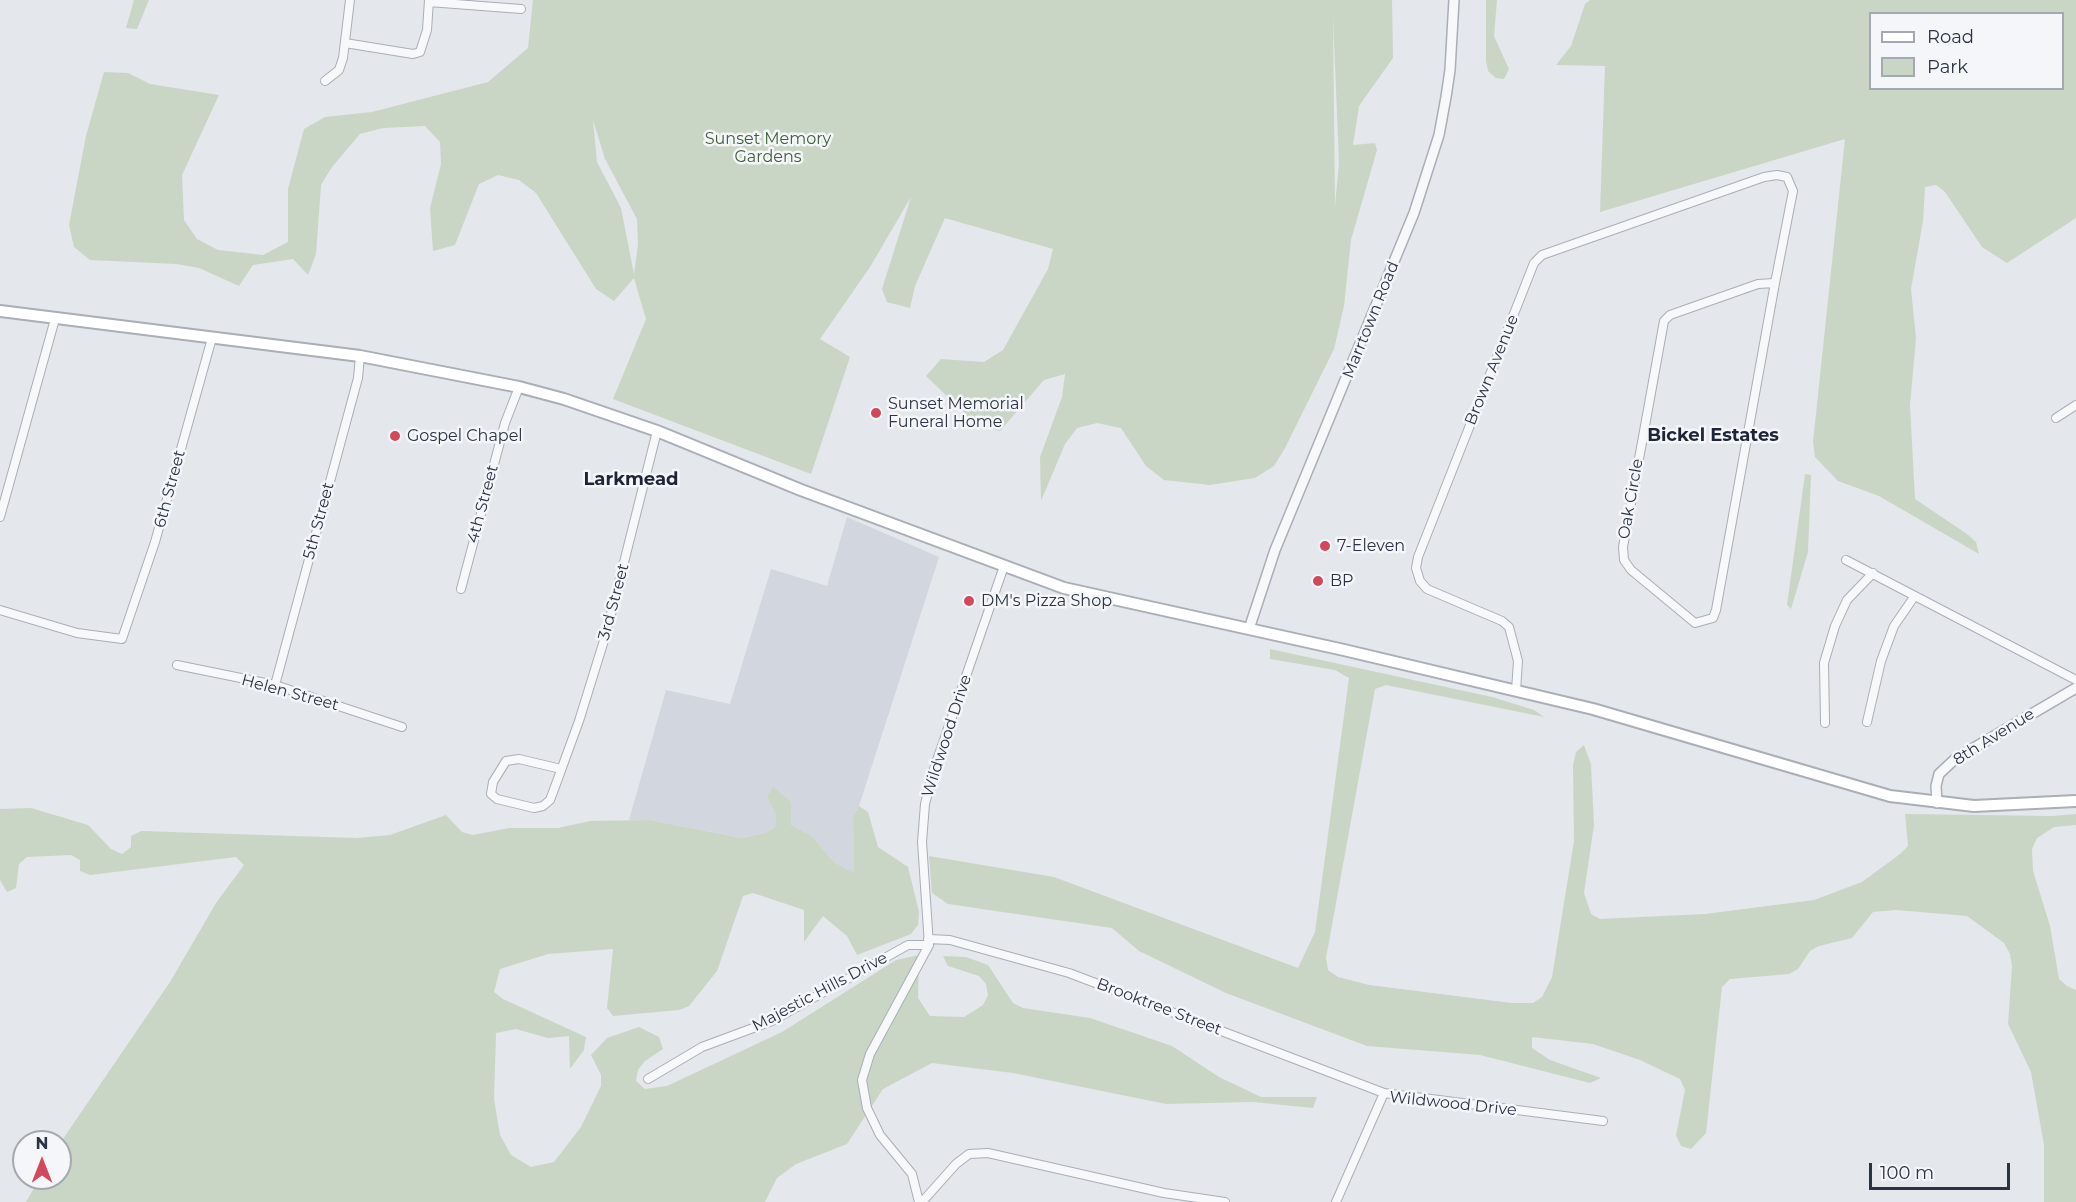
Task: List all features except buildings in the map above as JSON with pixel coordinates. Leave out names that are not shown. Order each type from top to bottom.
[{"type":"main road","points":[[0,311],[360,356],[519,387],[564,399],[657,431],[808,493],[1064,588],[1516,691],[1673,732],[1853,788],[1937,803],[2006,807],[2076,801]]},
{"type":"street","points":[[325,81],[339,70],[345,44],[350,0]]},
{"type":"street","name":"Marrtown Road","points":[[1250,629],[1275,550],[1414,213],[1439,135],[1446,98],[1454,0]]},
{"type":"street","points":[[345,44],[413,54],[420,52],[427,30],[429,1],[521,9]]},
{"type":"street","name":"Brown Avenue","points":[[1516,691],[1518,661],[1509,627],[1503,621],[1427,589],[1420,581],[1416,568],[1426,536],[1534,263],[1542,255],[1764,177],[1777,175],[1786,177],[1791,184]]},
{"type":"street","name":"Oak Circle","points":[[1775,284],[1758,284],[1671,315],[1664,321],[1623,547],[1624,560],[1631,570],[1695,623],[1713,618],[1716,610],[1793,192],[1791,184]]},
{"type":"street","points":[[0,517],[55,319]]},
{"type":"street","name":"6th Street","points":[[0,610],[77,633],[122,639],[155,542],[212,338]]},
{"type":"street","name":"5th Street","points":[[275,686],[358,378],[360,356]]},
{"type":"street","name":"4th Street","points":[[461,589],[505,423],[519,387]]},
{"type":"street","points":[[2056,418],[2076,405]]},
{"type":"street","name":"3rd Street","points":[[561,770],[519,759],[506,761],[493,782],[491,794],[497,799],[534,808],[543,806],[550,800],[561,770],[606,634],[657,431]]},
{"type":"street","points":[[1846,560],[2076,680]]},
{"type":"street","name":"Wildwood Drive","points":[[928,942],[922,842],[925,804],[934,769],[1004,566]]},
{"type":"street","points":[[1825,723],[1824,663],[1835,626],[1847,600],[1873,573]]},
{"type":"street","points":[[1867,722],[1881,661],[1894,626],[1914,597]]},
{"type":"street","name":"Helen Street","points":[[177,665],[275,686],[402,727]]},
{"type":"street","name":"8th Avenue","points":[[1937,803],[1936,786],[1939,774],[1955,759],[2076,688]]},
{"type":"street","name":"Brooktree Street","points":[[928,942],[950,940],[1068,973],[1384,1093]]},
{"type":"street","points":[[920,1202],[912,1174],[880,1135],[867,1108],[862,1080],[870,1054],[928,942]]},
{"type":"street","name":"Majestic Hills Drive","points":[[648,1079],[702,1047],[772,1021],[908,945],[928,942]]},
{"type":"street","name":"Wildwood Drive","points":[[1336,1202],[1384,1093],[1603,1121]]},
{"type":"street","points":[[920,1202],[956,1164],[969,1154],[988,1154],[1164,1193],[1225,1202]]},
{"type":"shaded area","points":[[847,517],[939,557],[859,806],[853,817],[854,873],[834,862],[812,836],[791,825],[791,802],[767,797],[776,815],[775,827],[765,833],[742,838],[649,820],[629,820],[666,690],[730,704],[771,569],[827,586]]},
{"type":"green space","points":[[134,0],[149,0],[137,29],[126,28]]},
{"type":"green space","name":"Sunset Memory Gardens","points":[[533,0],[1392,0],[1393,58],[1359,106],[1353,145],[1375,143],[1377,150],[1351,240],[1344,306],[1334,349],[1274,466],[1255,478],[1210,485],[1164,480],[1146,466],[1121,428],[1097,423],[1077,428],[1065,444],[1041,501],[1040,457],[1062,397],[1065,374],[1044,380],[1000,431],[976,424],[926,376],[941,359],[984,362],[1003,350],[1048,269],[1053,249],[945,218],[915,286],[910,308],[887,302],[882,289],[911,197],[870,267],[820,339],[850,357],[811,474],[613,399],[646,319],[634,278],[614,301],[596,289],[536,193],[519,180],[498,175],[479,184],[455,245],[433,251],[430,208],[441,164],[440,142],[425,126],[383,128],[360,134],[332,167],[321,185],[316,254],[308,275],[293,259],[253,265],[239,286],[199,268],[177,264],[90,260],[74,247],[69,225],[86,136],[104,72],[128,73],[150,84],[219,95],[182,175],[184,220],[197,239],[218,250],[263,255],[288,242],[288,189],[304,129],[325,117],[372,112],[488,82],[528,48]],"holes":[[[1333,16],[1339,163],[1335,206],[1335,205]],[[593,120],[605,159],[637,219],[638,244],[634,274],[621,208],[597,162]]]},
{"type":"green space","points":[[1486,0],[1497,0],[1494,36],[1509,69],[1504,79],[1496,78],[1488,71]]},
{"type":"green space","points":[[1590,0],[2076,0],[2076,218],[2007,263],[1982,247],[1945,192],[1936,185],[1925,187],[1923,221],[1911,289],[1916,338],[1910,405],[1915,499],[1967,534],[1976,542],[1979,554],[1879,496],[1838,481],[1815,457],[1813,442],[1845,139],[1600,212],[1605,66],[1556,65],[1571,46],[1585,4]]},
{"type":"green space","points":[[1805,474],[1811,475],[1808,552],[1791,609],[1787,605]]},
{"type":"green space","points":[[1270,649],[1492,697],[1534,710],[1544,717],[1386,685],[1375,689],[1326,958],[1328,970],[1338,977],[1369,985],[1512,1003],[1533,1003],[1542,997],[1552,977],[1574,841],[1573,765],[1576,752],[1584,745],[1591,764],[1594,825],[1584,893],[1591,914],[1600,919],[1705,914],[1814,900],[1862,882],[1900,854],[1908,846],[1905,814],[2052,816],[2076,814],[2076,825],[2054,827],[2037,838],[2032,849],[2033,871],[2050,926],[2059,979],[2076,990],[2076,1202],[2044,1202],[2044,1145],[2031,1072],[2008,1024],[2012,966],[2010,954],[2004,943],[1967,916],[1896,910],[1873,912],[1852,938],[1819,946],[1810,951],[1798,969],[1789,974],[1730,979],[1722,987],[1706,1133],[1691,1149],[1681,1146],[1676,1135],[1685,1090],[1680,1079],[1640,1060],[1593,1044],[1532,1037],[1532,1048],[1550,1060],[1601,1078],[1590,1083],[1480,1055],[1367,1046],[1226,993],[1139,951],[1112,928],[948,904],[932,893],[929,856],[1054,877],[1298,968],[1315,932],[1349,678],[1335,670],[1270,659]]},
{"type":"green space","points":[[773,787],[791,802],[791,825],[812,836],[834,862],[854,873],[853,817],[859,806],[868,812],[878,847],[908,867],[919,912],[918,925],[911,934],[857,955],[847,936],[823,916],[804,942],[804,910],[753,893],[743,896],[717,971],[689,1006],[679,1010],[613,1016],[607,1008],[613,949],[548,954],[500,969],[494,992],[503,999],[586,1037],[584,1050],[570,1069],[569,1036],[548,1038],[516,1029],[496,1033],[494,1099],[500,1135],[511,1155],[531,1167],[554,1162],[581,1127],[601,1086],[601,1075],[591,1055],[607,1038],[639,1027],[659,1037],[663,1049],[645,1061],[638,1070],[636,1081],[645,1089],[667,1086],[782,1032],[896,960],[919,955],[918,998],[930,1016],[964,1017],[983,1005],[988,995],[986,984],[979,976],[948,966],[943,956],[966,957],[988,965],[1013,1003],[1023,1008],[1090,1018],[1172,1046],[1219,1077],[1261,1097],[1317,1097],[1313,1108],[1253,1102],[1166,1104],[1013,1073],[932,1063],[883,1089],[847,1144],[796,1164],[777,1178],[765,1202],[26,1202],[33,1190],[72,1190],[72,1130],[70,1130],[170,982],[216,903],[244,865],[236,857],[90,875],[80,871],[80,860],[71,855],[27,857],[19,864],[16,888],[7,892],[0,880],[0,809],[31,808],[88,825],[111,849],[122,854],[131,847],[131,836],[141,831],[356,838],[390,835],[446,815],[462,832],[473,835],[509,828],[558,828],[590,821],[649,820],[742,838],[765,833],[775,827],[776,815],[767,797]]},
{"type":"place","name":"Sunset Memorial Funeral Home","points":[[876,413]]},
{"type":"place","name":"Gospel Chapel","points":[[395,436]]},
{"type":"place","name":"7-Eleven","points":[[1325,546]]},
{"type":"place","name":"BP","points":[[1318,581]]},
{"type":"place","name":"DM's Pizza Shop","points":[[969,601]]},
{"type":"district","name":"Bickel Estates","points":[[1713,436]]},
{"type":"district","name":"Larkmead","points":[[631,480]]}]
